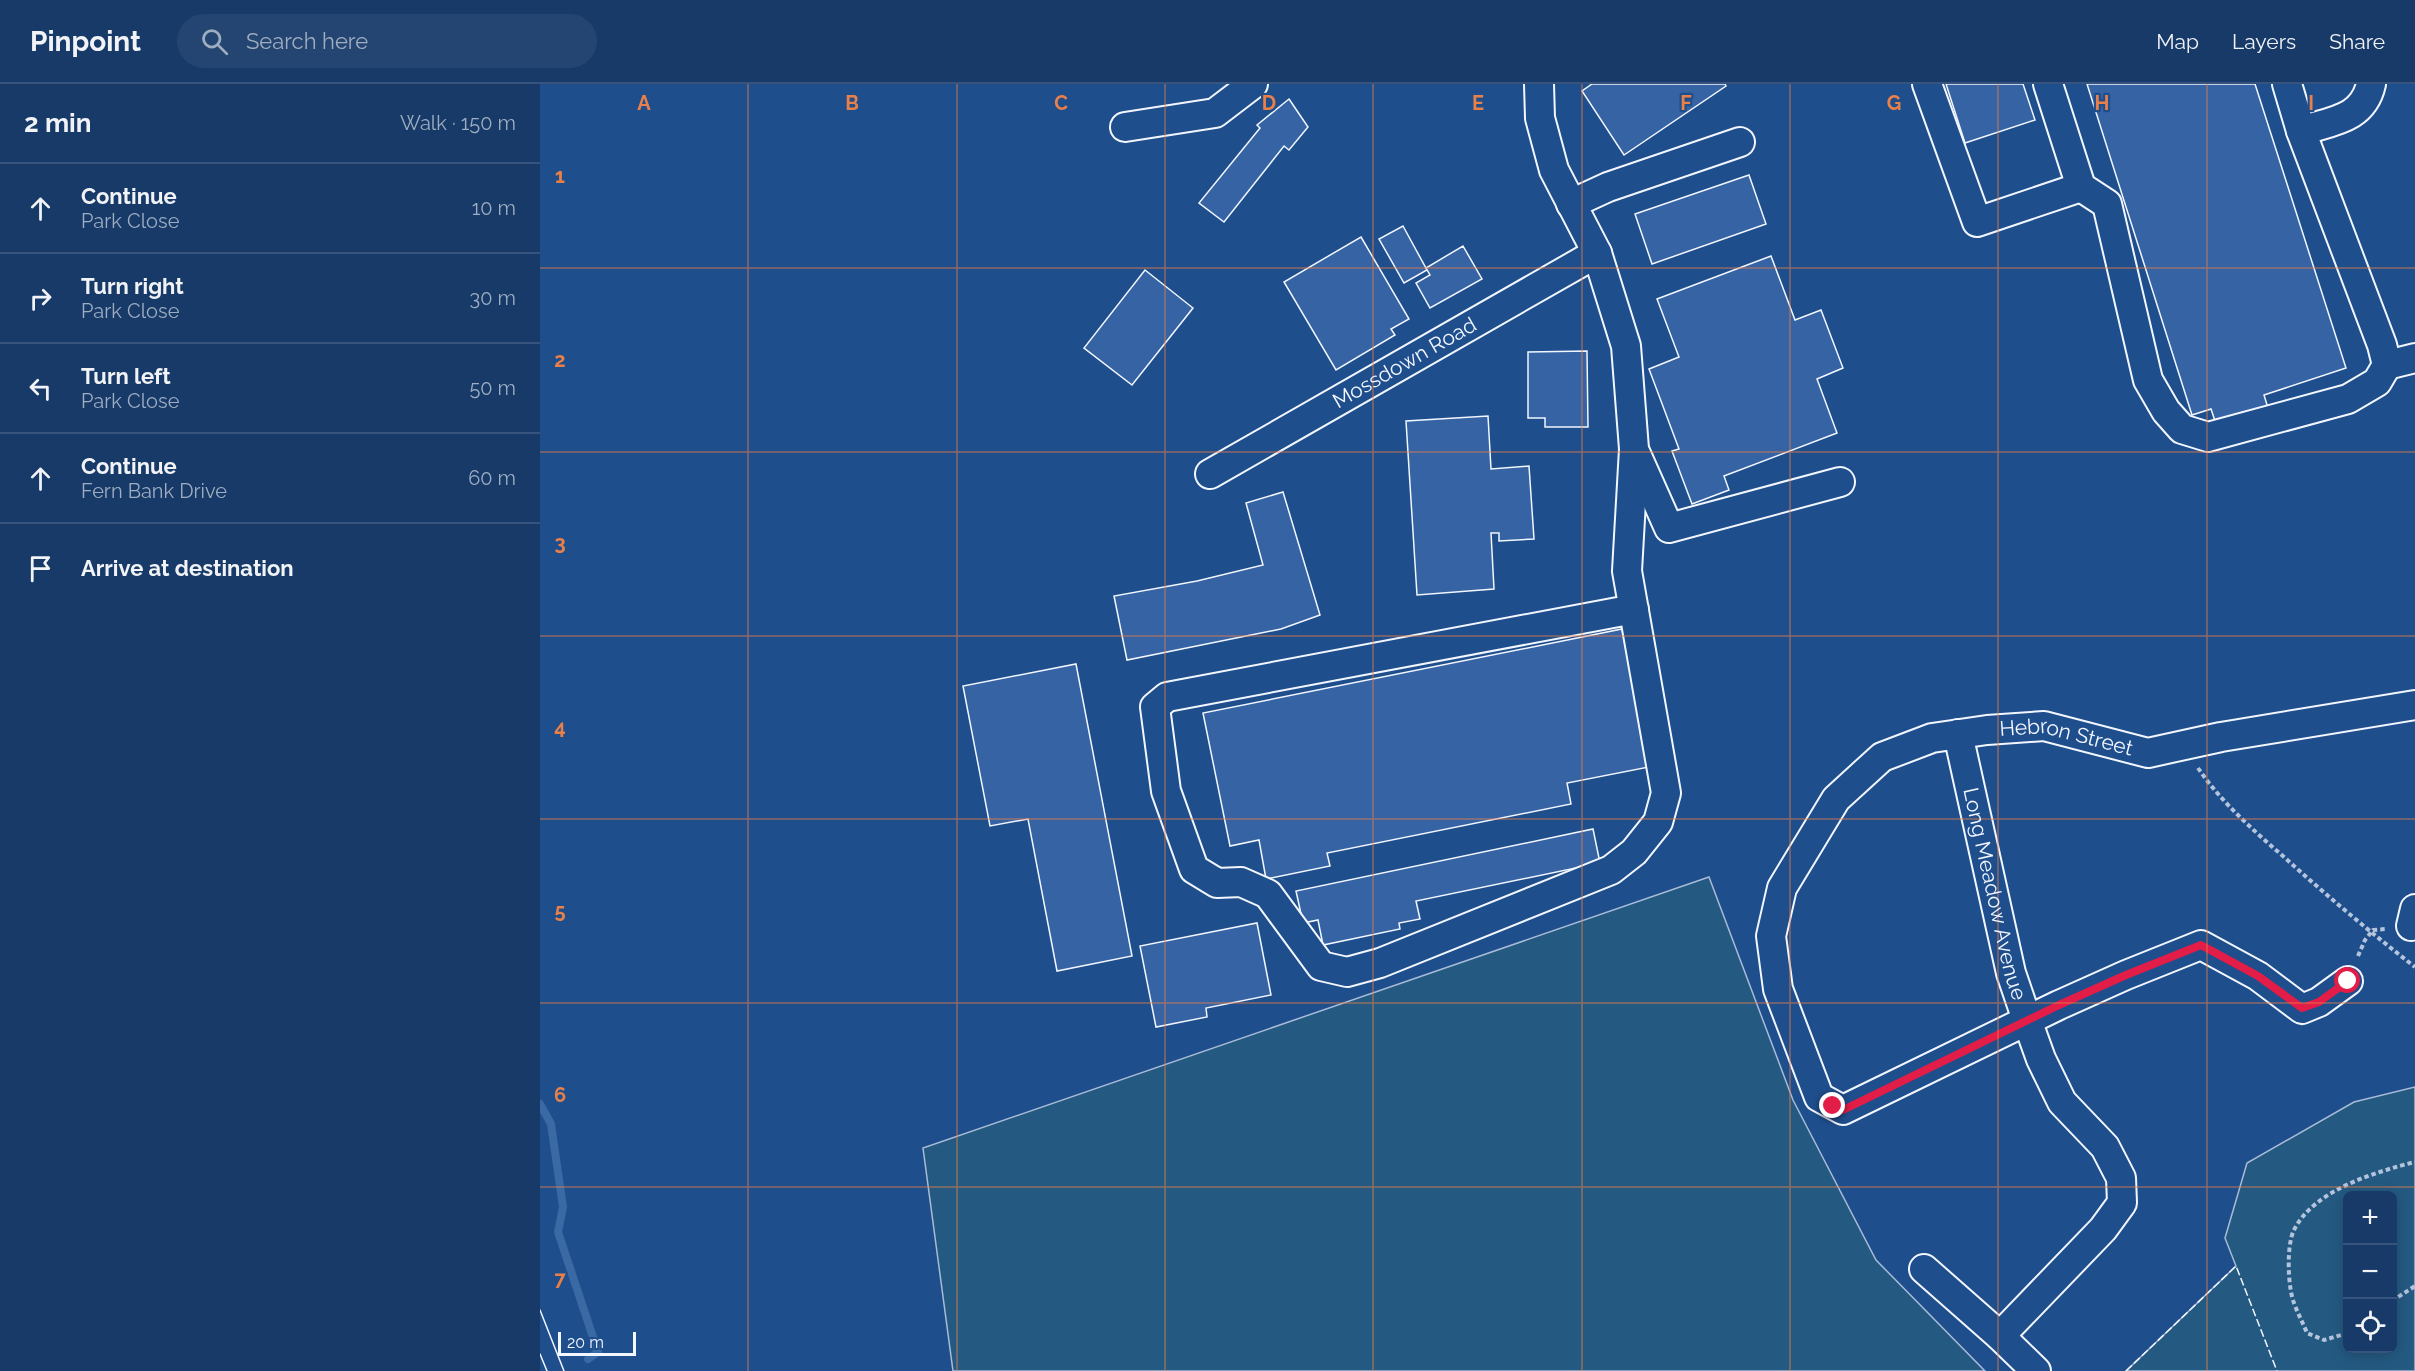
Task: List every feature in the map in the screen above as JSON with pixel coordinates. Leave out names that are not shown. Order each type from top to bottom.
[{"type":"street","points":[[1125,127],[1215,113],[1253,84]]},
{"type":"street","points":[[1539,84],[1540,118],[1554,170],[1597,253],[1626,346],[1634,449],[1627,571],[1634,609],[1666,793],[1658,822],[1634,852],[1611,870],[1380,963],[1347,972],[1321,966],[1268,894],[1241,882],[1217,883],[1194,869],[1166,791],[1155,707],[1167,697],[1634,609]]},
{"type":"street","points":[[1927,84],[1977,222],[2081,188]]},
{"type":"street","points":[[2048,84],[2081,188],[2107,204],[2148,380],[2166,411],[2182,429],[2208,437],[2348,399],[2377,382],[2387,365],[2382,345],[2301,130],[2286,84]]},
{"type":"street","points":[[2301,130],[2353,114],[2368,98],[2371,84]]},
{"type":"street","points":[[1571,204],[1608,187],[1740,142]]},
{"type":"street","name":"Mossdown Road","points":[[1210,474],[1597,253]]},
{"type":"street","points":[[2387,365],[2415,358]]},
{"type":"street","points":[[1634,449],[1668,528],[1840,482]]},
{"type":"street","name":"Hebron Street","points":[[2026,1020],[1843,1110],[1819,1097],[1778,989],[1772,936],[1782,888],[1836,799],[1882,757],[1932,738],[2044,726],[2148,753],[2415,705]]},
{"type":"street","name":"Long Meadow Avenue","points":[[1958,735],[2011,973],[2026,1020],[2041,1059],[2062,1102],[2105,1147],[2121,1178],[2121,1203],[2103,1229],[2000,1336]]},
{"type":"street","points":[[2026,1020],[2126,975],[2201,945],[2258,976],[2302,1008],[2319,1002],[2348,981]]},
{"type":"street","points":[[1924,1269],[2036,1371]]},
{"type":"path","points":[[2192,744],[2197,766],[2211,787],[2254,831],[2415,967]]},
{"type":"path","points":[[2348,981],[2365,940],[2373,930],[2413,917]]},
{"type":"path","points":[[2343,1334],[2324,1340],[2307,1333],[2293,1301],[2289,1255],[2293,1231],[2313,1204],[2373,1173],[2415,1162]]},
{"type":"path","points":[[2395,1299],[2415,1286]]},
{"type":"shaded area","points":[[1709,877],[1793,1100],[1876,1260],[1985,1371],[953,1371],[923,1148]]},
{"type":"shaded area","points":[[2415,1087],[2415,1371],[2126,1371],[2236,1266],[2225,1238],[2247,1163],[2354,1102]]},
{"type":"building","points":[[1592,84],[1725,84],[1726,86],[1624,155],[1582,91]]},
{"type":"building","points":[[1946,84],[2023,84],[2035,120],[1965,143]]},
{"type":"building","points":[[2087,84],[2255,84],[2346,368],[2264,395],[2268,408],[2216,424],[2211,409],[2192,415]]},
{"type":"building","points":[[1289,99],[1308,127],[1289,150],[1284,146],[1224,222],[1199,203],[1260,128],[1257,125]]},
{"type":"building","points":[[1749,175],[1766,224],[1652,264],[1635,214]]},
{"type":"building","points":[[1403,226],[1427,270],[1404,283],[1379,239]]},
{"type":"building","points":[[1361,237],[1409,319],[1391,329],[1395,335],[1336,370],[1284,282]]},
{"type":"building","points":[[1463,246],[1482,279],[1430,308],[1416,283],[1430,275],[1426,268]]},
{"type":"building","points":[[1771,256],[1795,320],[1821,310],[1843,368],[1817,379],[1837,433],[1724,476],[1729,490],[1692,504],[1672,451],[1679,449],[1649,369],[1679,357],[1657,299]]},
{"type":"building","points":[[1145,270],[1193,308],[1132,385],[1084,348]]},
{"type":"building","points":[[1587,351],[1588,427],[1545,427],[1545,418],[1528,418],[1528,352]]},
{"type":"building","points":[[1488,416],[1491,469],[1529,466],[1534,539],[1499,541],[1499,533],[1491,533],[1494,589],[1417,595],[1406,421]]},
{"type":"building","points":[[1283,492],[1320,615],[1281,629],[1127,660],[1114,596],[1197,581],[1263,565],[1246,503]]},
{"type":"building","points":[[1622,629],[1649,767],[1567,783],[1571,804],[1327,853],[1330,866],[1266,879],[1259,840],[1230,846],[1203,713]]},
{"type":"building","points":[[1076,664],[1132,956],[1057,971],[1028,819],[990,826],[963,686]]},
{"type":"building","points":[[1593,829],[1600,863],[1416,901],[1420,919],[1399,923],[1400,929],[1323,945],[1318,920],[1303,923],[1296,891]]},
{"type":"building","points":[[1257,923],[1271,995],[1206,1008],[1207,1017],[1156,1027],[1140,946]]},
{"type":"waterway","points":[[540,1104],[551,1124],[563,1207],[558,1232],[598,1352],[588,1359]]},
{"type":"tram line","points":[[540,1310],[564,1371]]},
{"type":"tram line","points":[[540,1354],[547,1371]]},
{"type":"fence","points":[[2126,1371],[2236,1266],[2277,1371]]},
{"type":"route","points":[[1833,1106],[1843,1110],[2059,1005],[2201,945],[2258,976],[2302,1008],[2319,1002],[2348,981]]}]
